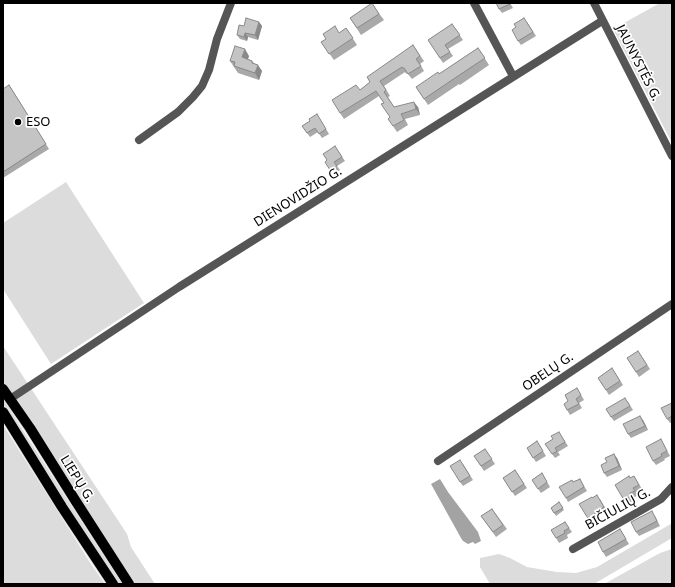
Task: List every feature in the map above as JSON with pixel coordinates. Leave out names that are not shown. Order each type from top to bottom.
[{"type":"main road","name":"LIEPŲ G.","points":[[3,389],[129,584]]},
{"type":"main road","name":"LIEPŲ G.","points":[[3,412],[62,507],[113,584]]},
{"type":"street","points":[[139,140],[178,112],[202,86],[209,70],[217,39],[231,3]]},
{"type":"street","points":[[474,3],[513,76]]},
{"type":"street","name":"JAUNYSTĖS G.","points":[[594,3],[672,156]]},
{"type":"street","name":"DIENOVIDŽIO G.","points":[[10,399],[179,287],[602,21]]},
{"type":"street","name":"OBELŲ G.","points":[[438,460],[672,304]]},
{"type":"street","name":"BIČIULIŲ G.","points":[[573,548],[661,499],[672,486]]},
{"type":"shaded area","points":[[660,3],[672,3],[672,143],[613,29]]},
{"type":"shaded area","points":[[66,182],[144,303],[51,364],[3,289],[3,223]]},
{"type":"shaded area","points":[[3,346],[127,534],[131,547],[155,584],[134,584],[24,410],[3,381]]},
{"type":"shaded area","points":[[3,399],[122,584],[118,584],[97,553],[3,405]]},
{"type":"shaded area","points":[[3,425],[91,564],[105,584],[3,584]]},
{"type":"shaded area","points":[[440,479],[478,532],[481,541],[475,544],[473,542],[468,544],[461,538],[431,484]]},
{"type":"shaded area","points":[[672,523],[672,538],[594,584],[490,584],[480,567],[480,558],[499,554],[527,567],[557,572],[576,573],[597,567]]},
{"type":"shaded area","points":[[672,549],[672,584],[604,584],[660,553]]},
{"type":"building","points":[[372,3],[379,14],[357,28],[350,18]]},
{"type":"building","points":[[496,3],[509,3],[510,4],[499,9]]},
{"type":"building","points":[[246,18],[259,22],[255,35],[245,33],[244,37],[237,35],[239,25],[244,26]]},
{"type":"building","points":[[524,18],[533,32],[518,41],[512,30],[516,27],[514,24]]},
{"type":"building","points":[[452,24],[460,35],[445,45],[450,52],[440,58],[428,40]]},
{"type":"building","points":[[335,26],[339,33],[346,28],[353,38],[329,54],[321,42],[326,39],[323,34]]},
{"type":"building","points":[[413,45],[420,56],[416,59],[421,66],[408,74],[402,67],[380,81],[386,90],[384,92],[394,107],[414,102],[416,109],[401,114],[404,120],[393,126],[388,119],[390,117],[381,104],[384,103],[376,91],[340,113],[332,100],[356,85],[360,90],[370,82],[367,77]]},
{"type":"building","points":[[235,46],[245,49],[242,57],[258,65],[255,73],[234,66],[235,62],[230,61]]},
{"type":"building","points":[[478,48],[485,58],[424,99],[416,87],[438,72],[439,74]]},
{"type":"building","name":"ESO","points":[[9,85],[46,144],[3,172],[3,89]]},
{"type":"building","points":[[317,114],[326,129],[319,134],[315,128],[307,133],[302,126]]},
{"type":"building","points":[[335,146],[342,157],[334,162],[337,166],[330,170],[325,162],[327,160],[323,154]]},
{"type":"building","points":[[638,351],[647,365],[636,372],[627,358]]},
{"type":"building","points":[[612,368],[620,381],[606,390],[598,378]]},
{"type":"building","points":[[577,388],[581,395],[576,399],[579,404],[567,410],[564,404],[568,401],[565,395]]},
{"type":"building","points":[[625,398],[630,406],[611,417],[606,409]]},
{"type":"building","points":[[672,403],[672,416],[667,419],[661,408]]},
{"type":"building","points":[[640,416],[645,426],[628,434],[623,424]]},
{"type":"building","points":[[559,432],[565,442],[555,448],[557,451],[552,454],[545,444],[553,439],[551,436]]},
{"type":"building","points":[[661,439],[667,451],[653,461],[646,447]]},
{"type":"building","points":[[537,441],[543,451],[533,458],[527,448]]},
{"type":"building","points":[[485,449],[492,459],[481,466],[474,456]]},
{"type":"building","points":[[614,454],[619,466],[604,473],[601,465],[607,462],[605,458]]},
{"type":"building","points":[[460,460],[470,476],[460,482],[450,466]]},
{"type":"building","points":[[515,470],[524,484],[512,492],[503,478]]},
{"type":"building","points":[[542,473],[547,482],[538,489],[532,480]]},
{"type":"building","points":[[629,476],[630,478],[634,476],[639,485],[633,488],[635,491],[630,493],[631,496],[624,500],[615,485]]},
{"type":"building","points":[[580,479],[584,487],[566,498],[559,487],[572,480],[573,482]]},
{"type":"building","points":[[597,495],[604,507],[594,513],[596,515],[589,520],[579,504]]},
{"type":"building","points":[[559,502],[563,508],[554,513],[551,508]]},
{"type":"building","points":[[492,509],[503,525],[493,532],[481,516]]},
{"type":"building","points":[[652,511],[657,521],[636,532],[631,522]]},
{"type":"building","points":[[565,522],[569,528],[564,531],[565,533],[556,538],[551,530]]},
{"type":"building","points":[[620,529],[626,539],[603,552],[598,542]]},
{"type":"place","name":"ESO","points":[[18,122]]}]
